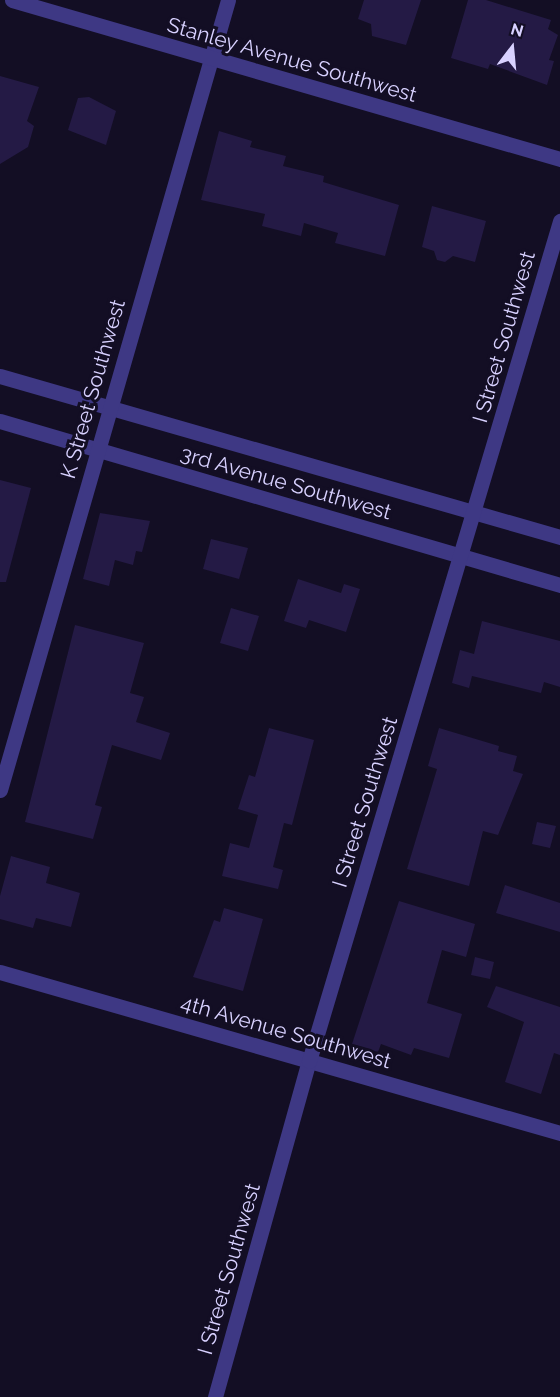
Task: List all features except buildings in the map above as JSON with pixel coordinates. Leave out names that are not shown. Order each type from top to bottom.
[{"type":"street","name":"Stanley Avenue Southwest","points":[[12,0],[211,60],[560,159]]},
{"type":"street","name":"K Street Southwest","points":[[0,790],[108,408],[228,0]]},
{"type":"street","name":"I Street Southwest","points":[[215,1397],[309,1061],[462,556],[560,221]]},
{"type":"street","name":"3rd Avenue Southwest","points":[[0,376],[560,537]]},
{"type":"street","name":"3rd Avenue Southwest","points":[[0,421],[560,585]]},
{"type":"street","name":"4th Avenue Southwest","points":[[0,972],[560,1133]]}]
